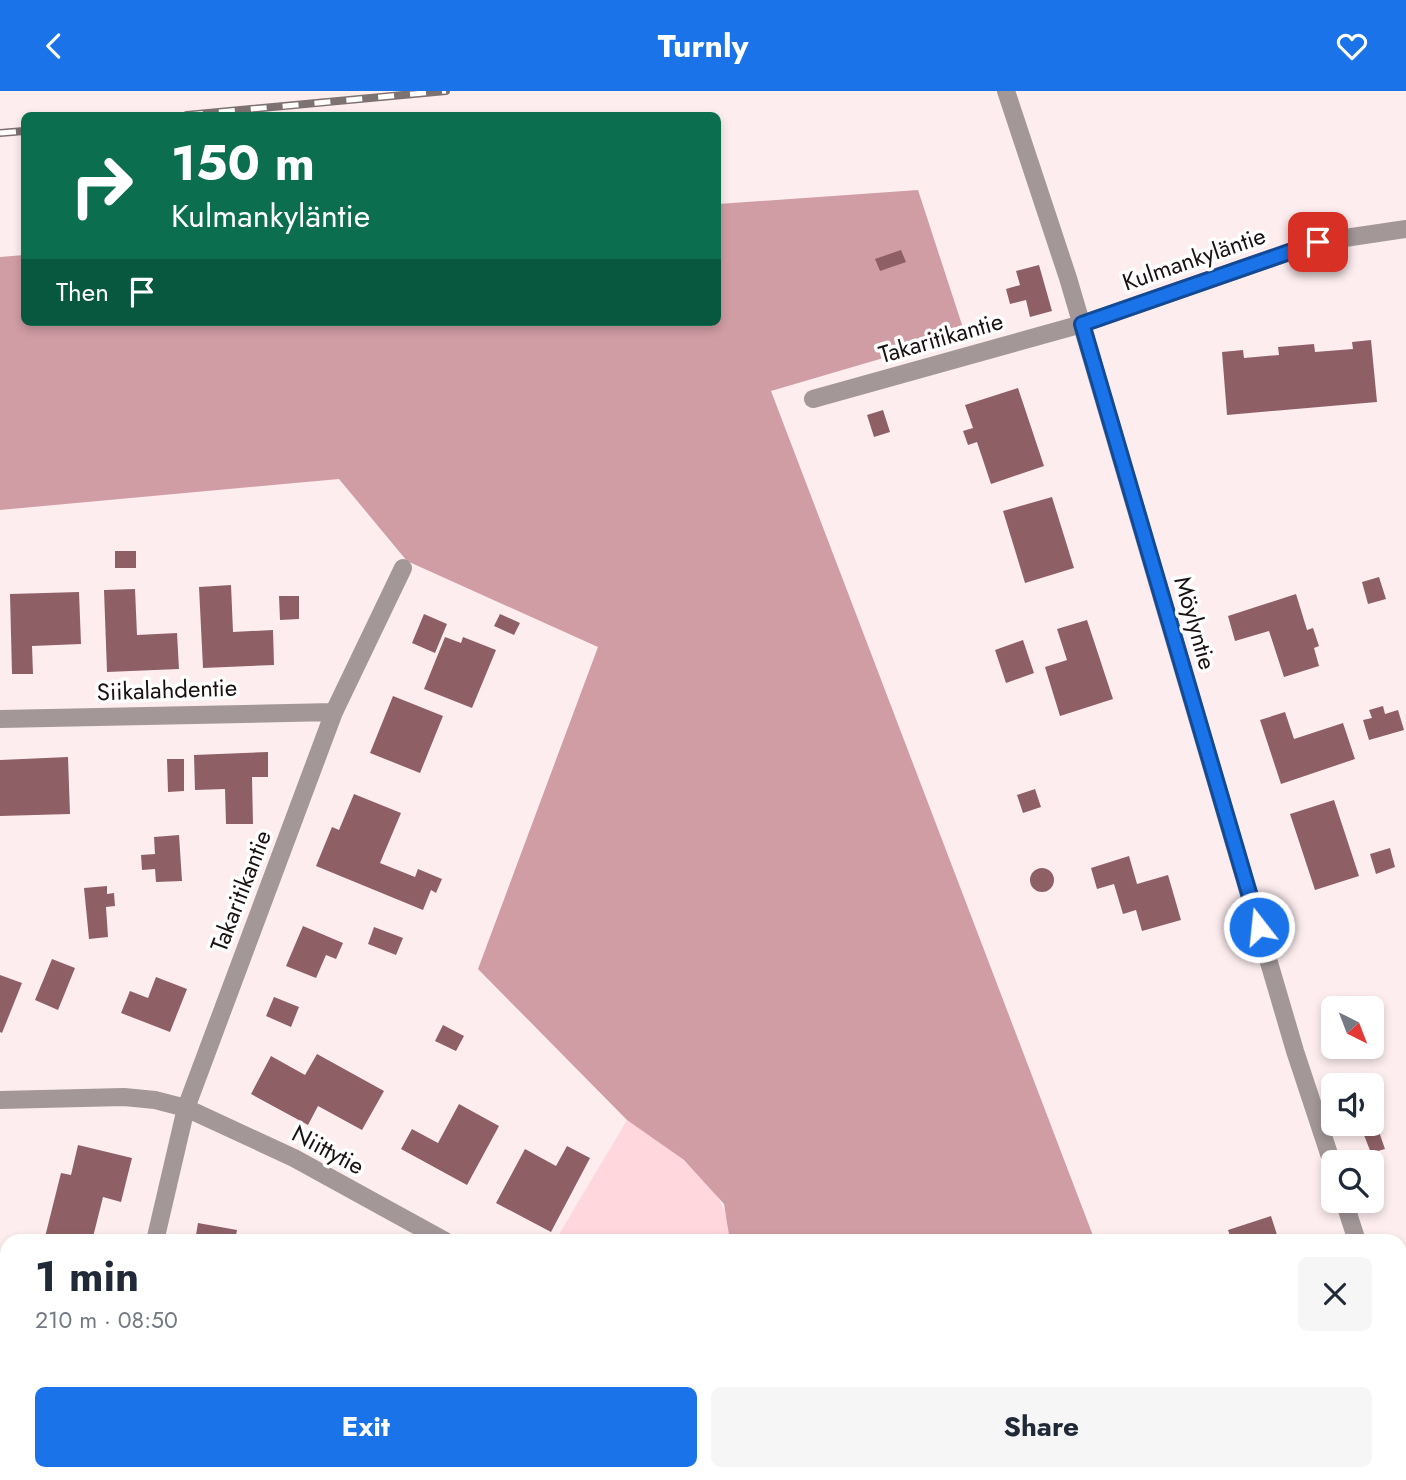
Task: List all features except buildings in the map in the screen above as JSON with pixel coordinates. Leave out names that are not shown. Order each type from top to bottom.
[{"type":"street","name":"Möylyntie","points":[[1006,91],[1082,324],[1295,1051],[1328,1150]]},
{"type":"street","name":"Kulmankyläntie","points":[[1082,324],[1318,242],[1406,229]]},
{"type":"street","name":"Takaritikantie","points":[[813,399],[1082,324]]},
{"type":"street","name":"Takaritikantie","points":[[157,1234],[186,1108],[334,712],[403,568]]},
{"type":"street","name":"Siikalahdentie","points":[[0,719],[334,712]]},
{"type":"street","name":"Niittytie","points":[[0,1100],[124,1097],[155,1100],[186,1108],[294,1158],[432,1234]]},
{"type":"street","points":[[1348,1213],[1355,1234]]},
{"type":"shaded area","points":[[918,190],[965,334],[771,391],[1092,1234],[729,1234],[724,1204],[684,1160],[627,1120],[478,969],[598,647],[407,561],[339,479],[0,510],[0,257],[21,255],[21,326],[721,326],[721,204]]},
{"type":"shaded area","points":[[627,1120],[678,1156],[709,1185],[721,1202],[729,1234],[559,1234]]},
{"type":"railway","points":[[219,112],[446,91]]},
{"type":"railway","points":[[0,133],[21,131]]},
{"type":"route","points":[[1259,927],[1082,324],[1318,242]]}]
